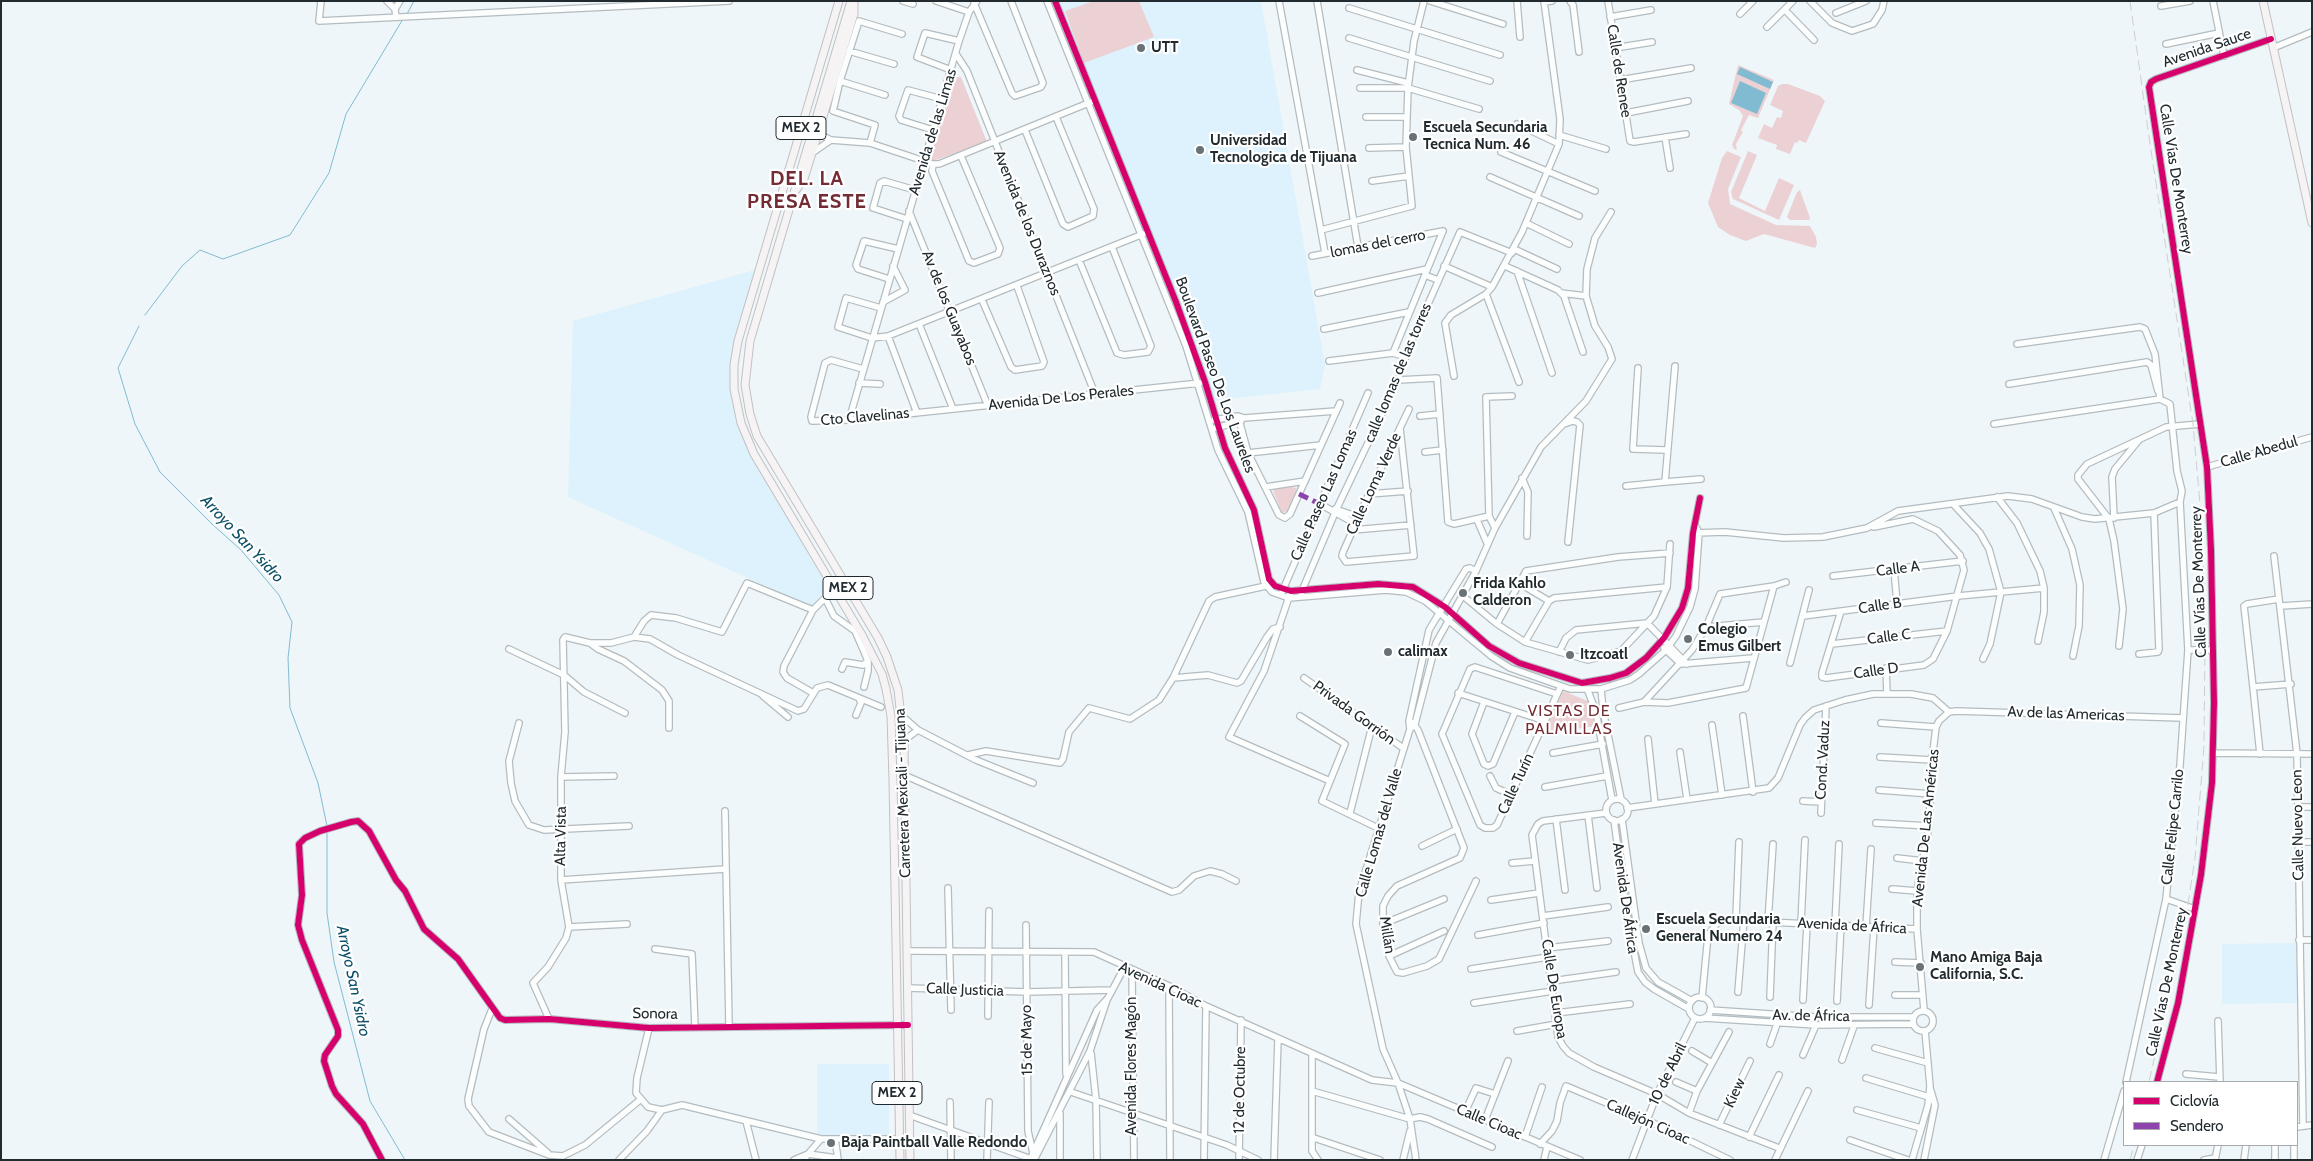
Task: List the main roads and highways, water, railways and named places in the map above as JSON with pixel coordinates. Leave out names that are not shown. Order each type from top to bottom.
[{"type":"main road","name":"Carretera Mexicali - Tijuana","points":[[839,1],[738,341],[734,378],[736,407],[747,441],[835,588],[882,674],[891,716],[900,1160]]},
{"type":"main road","name":"Carretera Mexicali - Tijuana","points":[[852,1],[750,342],[745,374],[746,401],[757,436],[881,645],[895,679],[903,741],[910,1160]]},
{"type":"main road","points":[[793,194],[804,179],[812,153],[854,14],[852,1]]},
{"type":"main road","points":[[2263,1],[2312,223]]},
{"type":"water","points":[[1740,67],[1773,82],[1770,89],[1737,74]]},
{"type":"water","points":[[1740,81],[1766,93],[1757,114],[1731,103]]},
{"type":"waterway","name":"Arroyo San Ysidro","points":[[407,14],[414,1]]},
{"type":"waterway","name":"Arroyo San Ysidro","points":[[145,315],[182,266],[200,250],[223,259],[290,235],[329,173],[346,114],[403,19]]},
{"type":"waterway","name":"Arroyo San Ysidro","points":[[139,326],[118,368],[135,424],[160,472],[241,550],[279,595],[292,622],[288,658],[290,708],[318,783],[327,826]]},
{"type":"waterway","name":"Arroyo San Ysidro","points":[[327,830],[327,913],[334,962],[370,1101],[405,1160]]},
{"type":"railway","points":[[2130,1],[2193,424],[2203,538],[2205,646],[2204,746],[2195,858],[2187,911],[2149,1081]]},
{"type":"railway","points":[[2130,1160],[2134,1146]]},
{"type":"place","name":"UTT","points":[[1141,48]]},
{"type":"place","name":"Escuela Secundaria Tecnica Num. 46","points":[[1413,137]]},
{"type":"place","name":"Universidad Tecnologica de Tijuana","points":[[1200,150]]},
{"type":"place","name":"Frida Kahlo Calderon","points":[[1463,593]]},
{"type":"place","name":"Colegio Emus Gilbert","points":[[1688,639]]},
{"type":"place","name":"calimax","points":[[1388,652]]},
{"type":"place","name":"Itzcoatl","points":[[1570,655]]},
{"type":"place","name":"Escuela Secundaria General Numero 24","points":[[1646,929]]},
{"type":"place","name":"Mano Amiga Baja California, S.C.","points":[[1920,967]]},
{"type":"place","name":"Baja Paintball Valle Redondo","points":[[831,1143]]},
{"type":"district","name":"DEL. LA PRESA ESTE","points":[[807,190]]},
{"type":"district","name":"VISTAS DE PALMILLAS","points":[[1569,720]]}]
